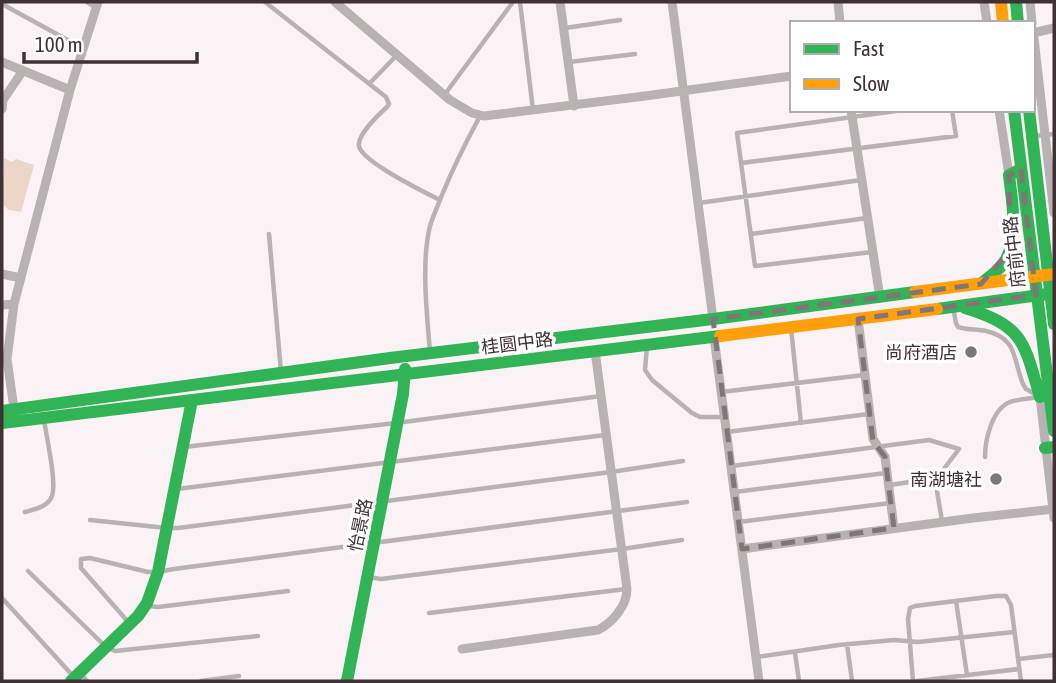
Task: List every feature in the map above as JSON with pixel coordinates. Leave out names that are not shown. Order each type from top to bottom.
[{"type":"main road","points":[[1001,2],[1003,21]]},
{"type":"main road","points":[[1016,2],[1018,21]]},
{"type":"main road","name":"府前中路","points":[[1014,112],[1017,138],[1015,172],[1037,295],[1045,396],[1054,429]]},
{"type":"main road","name":"府前中路","points":[[1030,112],[1044,135],[1054,324]]},
{"type":"main road","points":[[981,284],[1004,262],[1010,250],[1015,172]]},
{"type":"main road","name":"桂圆中路","points":[[2,423],[10,414],[281,373],[1051,274]]},
{"type":"main road","name":"桂圆中路","points":[[10,414],[44,418],[1052,293]]},
{"type":"main road","points":[[956,306],[986,313],[1016,332],[1045,396]]},
{"type":"main road","points":[[713,319],[714,337]]},
{"type":"main road","name":"怡景路","points":[[347,681],[403,394],[405,357]]},
{"type":"main road","points":[[78,678],[145,606],[158,572],[192,400]]},
{"type":"street","points":[[560,2],[574,106]]},
{"type":"street","points":[[672,2],[713,319]]},
{"type":"street","points":[[838,2],[840,21]]},
{"type":"street","points":[[984,2],[987,21]]},
{"type":"street","points":[[1030,2],[1032,21]]},
{"type":"street","points":[[339,3],[444,95],[472,113],[480,115],[574,106],[790,76]]},
{"type":"street","points":[[10,414],[5,345],[71,90],[97,4]]},
{"type":"street","points":[[1035,32],[1054,27]]},
{"type":"street","points":[[1035,51],[1044,135]]},
{"type":"street","points":[[2,62],[71,90]]},
{"type":"street","points":[[2,103],[22,72]]},
{"type":"street","points":[[1000,112],[1015,172]]},
{"type":"street","points":[[852,114],[880,298]]},
{"type":"street","points":[[2,274],[21,278]]},
{"type":"street","points":[[2,305],[14,304]]},
{"type":"street","points":[[858,319],[873,439],[885,457],[894,528]]},
{"type":"street","points":[[714,337],[759,681]]},
{"type":"street","points":[[462,649],[598,630],[609,622],[627,597],[595,351]]},
{"type":"street","points":[[742,550],[942,522],[1054,512],[1045,396]]},
{"type":"lane","points":[[86,2],[97,4]]},
{"type":"lane","points":[[265,2],[386,97],[388,104],[365,130],[359,148],[376,164],[440,200]]},
{"type":"lane","points":[[444,95],[513,2]]},
{"type":"lane","points":[[520,2],[533,111]]},
{"type":"lane","points":[[2,4],[84,49]]},
{"type":"lane","points":[[564,28],[620,20]]},
{"type":"lane","points":[[568,62],[635,54]]},
{"type":"lane","points":[[369,84],[397,55]]},
{"type":"lane","points":[[873,251],[755,266],[737,134],[878,112]]},
{"type":"lane","points":[[741,163],[956,136],[952,112]]},
{"type":"lane","points":[[430,353],[427,248],[430,226],[455,164],[480,115]]},
{"type":"lane","points":[[1017,138],[1044,135]]},
{"type":"lane","points":[[699,203],[862,180]]},
{"type":"lane","points":[[751,234],[868,218]]},
{"type":"lane","points":[[269,234],[281,373]]},
{"type":"lane","points":[[956,306],[958,327],[993,333],[1009,343],[1026,389],[1045,396]]},
{"type":"lane","points":[[791,327],[801,423]]},
{"type":"lane","points":[[647,345],[645,370],[652,380],[692,413],[700,417],[725,418]]},
{"type":"lane","points":[[722,392],[865,375]]},
{"type":"lane","points":[[183,447],[601,396]]},
{"type":"lane","points":[[985,457],[985,443],[992,424],[1005,405],[1045,396]]},
{"type":"lane","points":[[727,432],[870,414]]},
{"type":"lane","points":[[25,512],[41,507],[52,496],[51,463],[44,418]]},
{"type":"lane","points":[[174,489],[606,435]]},
{"type":"lane","points":[[731,466],[929,440],[959,449],[937,478],[942,522]]},
{"type":"lane","points":[[90,520],[167,528],[683,461]]},
{"type":"lane","points":[[734,492],[887,473]]},
{"type":"lane","points":[[889,485],[937,478]]},
{"type":"lane","points":[[130,624],[81,568],[80,559],[90,558],[158,572],[687,502]]},
{"type":"lane","points":[[738,522],[891,503]]},
{"type":"lane","points":[[367,577],[381,579],[622,550],[682,540]]},
{"type":"lane","points":[[28,571],[106,648],[115,651],[257,636]]},
{"type":"lane","points":[[429,613],[627,589]]},
{"type":"lane","points":[[145,606],[158,607],[288,592]]},
{"type":"lane","points":[[1019,669],[915,681],[908,619],[910,608],[1006,596],[1011,605],[1021,681]]},
{"type":"lane","points":[[2,598],[78,678]]},
{"type":"lane","points":[[956,601],[967,675]]},
{"type":"lane","points":[[756,657],[894,640],[1014,632]]},
{"type":"lane","points":[[847,645],[852,681]]},
{"type":"lane","points":[[795,653],[799,681]]},
{"type":"lane","points":[[1018,659],[1054,655]]},
{"type":"lane","points":[[201,681],[239,676]]},
{"type":"highlighted area","points":[[1021,169],[1036,295],[858,319],[873,441],[885,457],[894,528],[742,549],[713,319],[981,284],[1010,250],[1009,175]]},
{"type":"shaded area","points":[[4,158],[34,165],[21,212],[9,210],[2,204]]},
{"type":"traffic: fast","points":[[1016,2],[1018,21]]},
{"type":"traffic: fast","points":[[1014,112],[1054,431]]},
{"type":"traffic: fast","points":[[1029,112],[1054,324]]},
{"type":"traffic: fast","points":[[982,283],[1001,267],[1012,244],[1014,221],[1009,175],[1021,169]]},
{"type":"traffic: fast","points":[[2,411],[390,358],[915,292]]},
{"type":"traffic: fast","points":[[937,309],[1054,293]]},
{"type":"traffic: fast","points":[[965,308],[999,322],[1019,339],[1030,362],[1040,397]]},
{"type":"traffic: fast","points":[[2,423],[720,336]]},
{"type":"traffic: fast","points":[[347,681],[403,394],[405,369]]},
{"type":"traffic: fast","points":[[71,681],[138,616],[147,603],[158,572],[192,400]]},
{"type":"traffic: fast","points":[[1045,448],[1054,447]]},
{"type":"traffic: slow","points":[[1001,2],[1003,21]]},
{"type":"traffic: slow","points":[[915,292],[1054,274]]},
{"type":"traffic: slow","points":[[720,336],[937,309]]},
{"type":"place","name":"尚府酒店","points":[[971,352]]},
{"type":"place","name":"南湖塘社","points":[[996,479]]}]
